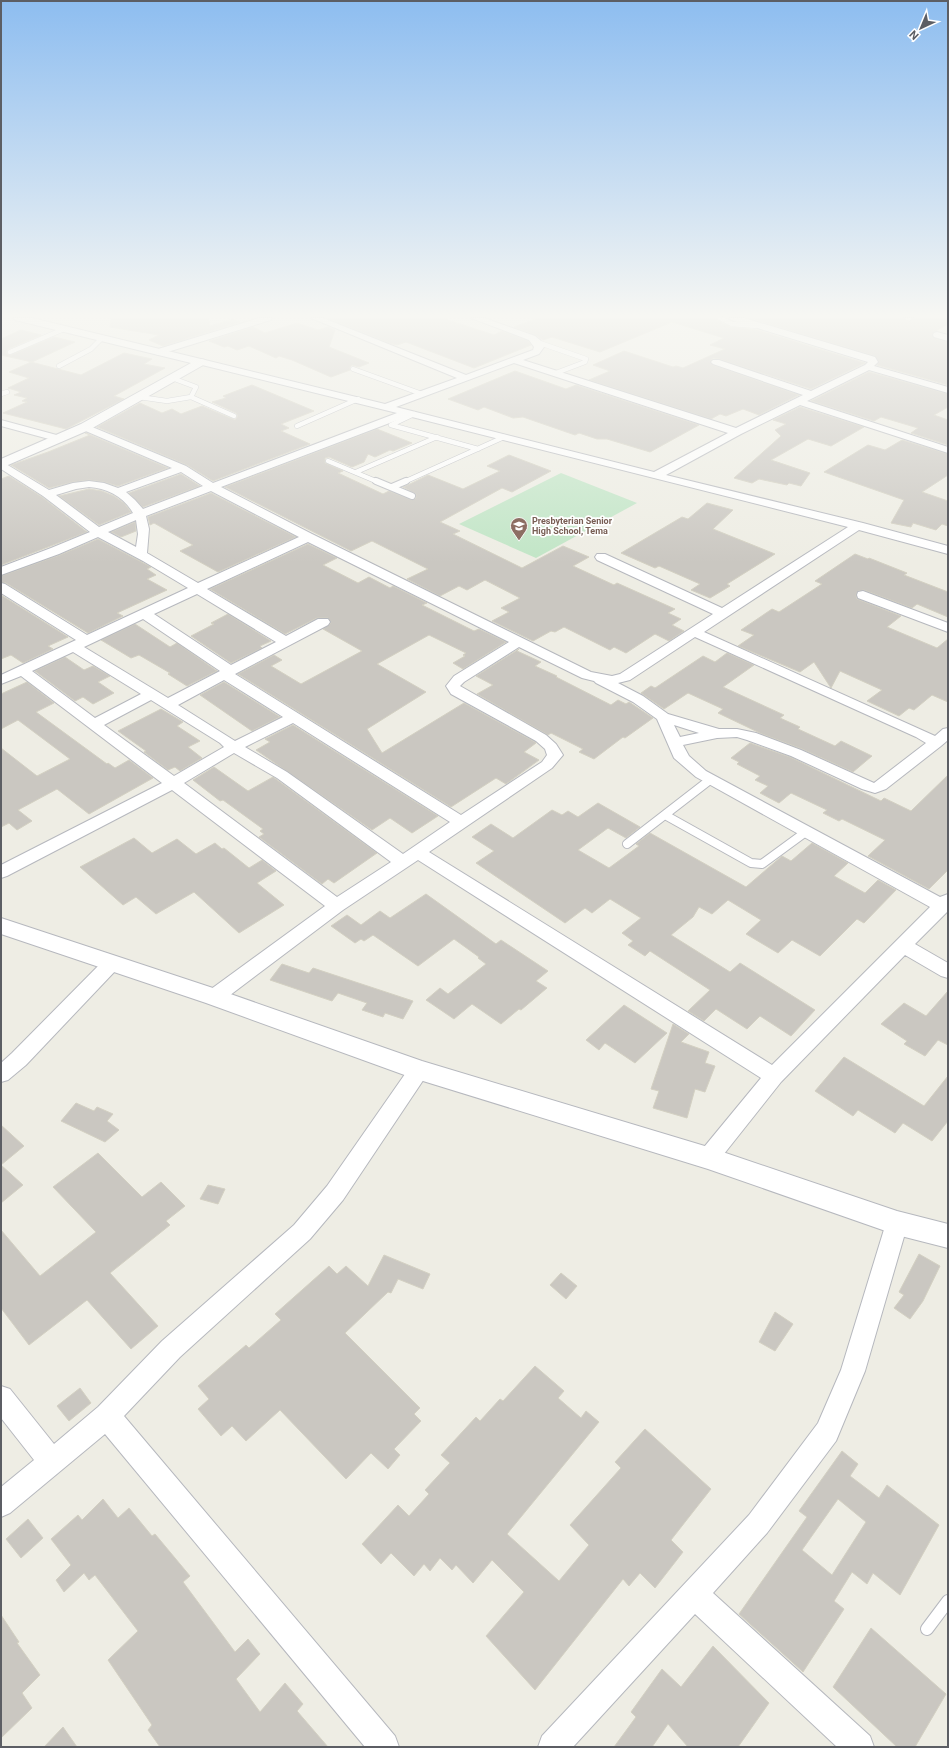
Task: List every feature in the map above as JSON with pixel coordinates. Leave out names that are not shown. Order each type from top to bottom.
[{"type":"street","points":[[1,464],[60,439],[135,400]]},
{"type":"street","points":[[360,400],[656,476],[859,525],[948,550]]},
{"type":"street","points":[[387,407],[407,400]]},
{"type":"street","points":[[638,400],[737,432]]},
{"type":"street","points":[[656,476],[737,432],[801,400]]},
{"type":"street","points":[[798,401],[948,450]]},
{"type":"street","points":[[1,571],[55,551],[140,514],[410,413]]},
{"type":"street","points":[[1,424],[60,439]]},
{"type":"street","points":[[85,426],[182,468],[212,487],[308,537],[587,675],[612,680],[625,677],[859,525]]},
{"type":"street","points":[[1,464],[47,494],[98,532],[141,554],[286,642]]},
{"type":"street","points":[[119,491],[182,468]]},
{"type":"street","points":[[47,494],[88,484],[103,485],[119,491],[140,514],[144,534],[141,554]]},
{"type":"street","points":[[1,680],[308,537]]},
{"type":"street","points":[[601,557],[723,614]]},
{"type":"street","points":[[1,587],[152,694],[234,747],[282,775],[410,857],[774,1076]]},
{"type":"street","points":[[863,595],[948,628]]},
{"type":"street","points":[[144,613],[227,673],[293,717],[461,822]]},
{"type":"street","points":[[168,704],[323,622]]},
{"type":"street","points":[[694,632],[936,742]]},
{"type":"street","points":[[214,997],[336,906],[548,765],[555,755],[551,748],[541,738],[456,691],[453,686],[459,679],[519,641]]},
{"type":"street","points":[[22,671],[336,906]]},
{"type":"street","points":[[597,678],[638,699],[663,717],[717,734]]},
{"type":"street","points":[[94,724],[152,694]]},
{"type":"street","points":[[1,872],[173,784],[234,747],[293,717]]},
{"type":"street","points":[[663,717],[682,758],[701,774],[945,903],[774,1076],[708,1158]]},
{"type":"street","points":[[675,742],[717,734],[737,733],[751,736],[796,753],[875,788],[880,786],[948,732]]},
{"type":"street","points":[[1,926],[214,997],[419,1070],[708,1158],[897,1223],[948,1236]]},
{"type":"street","points":[[903,946],[948,971]]},
{"type":"street","points":[[1,1074],[19,1059],[112,963]]},
{"type":"street","points":[[1,1504],[107,1416],[171,1349],[302,1232],[335,1193],[419,1070]]},
{"type":"street","points":[[553,1747],[758,1524],[827,1432],[852,1371],[897,1223]]},
{"type":"street","points":[[1,1398],[51,1461]]},
{"type":"street","points":[[107,1416],[384,1747]]},
{"type":"street","points":[[694,1594],[859,1747]]},
{"type":"lane","points":[[157,400],[167,401],[178,400]]},
{"type":"lane","points":[[194,400],[234,416]]},
{"type":"lane","points":[[297,426],[357,400]]},
{"type":"lane","points":[[410,413],[391,425],[478,449]]},
{"type":"lane","points":[[392,487],[504,436]]},
{"type":"lane","points":[[356,472],[437,437]]},
{"type":"lane","points":[[328,461],[412,496]]},
{"type":"lane","points":[[627,844],[711,779]]},
{"type":"lane","points":[[665,815],[751,863],[762,864],[808,831]]},
{"type":"lane","points":[[928,1629],[948,1601]]},
{"type":"green space","points":[[561,473],[637,503],[536,558],[459,524]]},
{"type":"building","points":[[24,400],[123,400],[66,429],[3,413],[27,402],[22,401]]},
{"type":"building","points":[[220,400],[287,400],[314,411],[281,424],[289,428],[281,431],[310,444],[213,481],[187,465],[97,427],[140,403],[162,413],[172,409],[181,414],[202,406],[235,420],[238,416],[236,413],[212,402]]},
{"type":"building","points":[[450,400],[621,400],[699,425],[650,452],[607,439],[597,439],[579,433],[575,435],[523,417],[513,418],[484,407],[478,410]]},
{"type":"building","points":[[650,400],[790,400],[759,415],[743,409],[726,416],[720,414],[711,419]]},
{"type":"building","points":[[814,400],[948,400],[948,407],[934,415],[948,420],[948,445],[911,433],[918,428],[881,417],[874,421],[811,401]]},
{"type":"building","points":[[800,407],[864,427],[831,446],[808,439],[771,460],[810,473],[801,486],[789,483],[787,485],[759,479],[752,483],[734,478],[781,436],[775,430],[786,424],[773,420]]},
{"type":"building","points":[[377,429],[412,443],[393,451],[390,450],[375,457],[368,454],[364,462],[352,467],[329,457],[325,458],[325,463],[343,471],[338,473],[383,494],[389,491],[412,500],[416,498],[416,494],[403,487],[428,475],[463,489],[500,471],[487,466],[509,455],[551,471],[512,492],[502,488],[440,522],[460,531],[453,534],[522,568],[563,546],[589,557],[573,566],[614,585],[617,583],[675,609],[668,613],[681,619],[672,625],[684,631],[669,641],[655,634],[626,653],[614,647],[610,650],[564,627],[555,632],[551,631],[533,641],[492,621],[509,612],[501,608],[520,598],[485,580],[467,590],[459,586],[440,596],[407,579],[428,569],[372,541],[351,551],[225,487]]},
{"type":"building","points":[[86,433],[168,468],[118,486],[89,480],[49,488],[11,465],[90,435]]},
{"type":"building","points":[[902,440],[948,454],[948,475],[922,492],[948,501],[948,526],[942,524],[936,530],[913,523],[911,527],[891,523],[904,500],[824,472],[868,445],[885,450]]},
{"type":"building","points":[[181,474],[200,486],[143,507],[129,493]]},
{"type":"building","points":[[9,476],[42,497],[87,532],[1,565],[1,479]]},
{"type":"building","points":[[89,489],[102,491],[114,496],[124,503],[131,512],[99,525],[59,496]]},
{"type":"building","points":[[211,493],[296,537],[218,572],[180,551],[193,545],[154,523],[150,525],[148,517]]},
{"type":"building","points":[[707,503],[733,510],[713,529],[775,554],[727,584],[730,586],[710,598],[691,590],[700,584],[659,566],[655,568],[621,553],[682,517],[688,519]]},
{"type":"building","points":[[135,522],[136,531],[121,537],[111,532]]},
{"type":"building","points":[[98,539],[151,567],[147,569],[156,575],[147,579],[167,590],[117,613],[123,616],[88,633],[6,583],[1,582],[1,576],[60,555]]},
{"type":"building","points":[[308,544],[337,558],[323,565],[358,583],[369,577],[390,588],[393,586],[427,603],[422,605],[474,631],[479,629],[506,642],[463,669],[453,663],[465,656],[463,655],[466,653],[429,635],[377,664],[426,692],[367,729],[382,753],[464,703],[535,742],[536,743],[524,752],[539,760],[506,784],[496,778],[451,807],[238,674],[274,655],[282,660],[271,666],[301,684],[362,651],[323,629],[331,623],[328,618],[317,618],[285,634],[210,589]]},
{"type":"building","points":[[855,554],[907,573],[904,575],[948,592],[948,617],[917,604],[912,608],[864,590],[858,591],[856,595],[857,599],[901,616],[887,627],[937,648],[948,639],[948,702],[932,695],[914,710],[909,708],[899,716],[867,701],[882,690],[840,671],[831,688],[814,662],[800,672],[738,646],[754,635],[741,630],[772,609],[779,612],[822,584],[815,581]]},
{"type":"building","points":[[1,595],[68,637],[48,646],[53,649],[23,663],[11,655],[1,659]]},
{"type":"building","points":[[228,614],[271,641],[260,646],[262,648],[231,663],[191,636],[214,624],[211,623]]},
{"type":"building","points":[[135,624],[170,647],[177,643],[217,671],[187,686],[168,674],[170,673],[139,655],[131,658],[101,640]]},
{"type":"building","points":[[519,649],[517,651],[541,662],[535,666],[557,676],[556,677],[611,705],[618,700],[626,704],[629,702],[653,718],[625,738],[623,737],[594,759],[579,752],[583,749],[551,733],[548,735],[477,694],[493,685],[476,676]]},
{"type":"building","points":[[727,653],[754,665],[723,687],[784,715],[780,718],[800,727],[798,729],[835,746],[841,741],[872,756],[853,772],[802,749],[762,734],[718,713],[723,709],[688,693],[664,709],[641,693],[651,686],[655,688],[703,656],[715,662]]},
{"type":"building","points":[[65,657],[84,670],[93,666],[110,676],[98,682],[114,693],[93,704],[83,697],[75,701],[35,671]]},
{"type":"building","points":[[27,682],[54,703],[36,712],[107,764],[108,763],[115,768],[129,760],[153,778],[89,814],[57,789],[18,810],[32,821],[17,830],[9,823],[1,827],[1,748],[37,776],[70,759],[18,720],[1,729],[1,694]]},
{"type":"building","points":[[224,682],[280,717],[252,731],[200,695]]},
{"type":"building","points":[[161,709],[183,722],[177,726],[200,741],[188,747],[202,758],[180,771],[175,767],[168,770],[144,752],[146,751],[118,731]]},
{"type":"building","points":[[293,725],[438,816],[412,833],[390,818],[372,830],[256,750],[270,742],[265,739]]},
{"type":"building","points":[[750,743],[790,757],[881,801],[884,798],[911,811],[948,775],[948,870],[929,889],[868,856],[885,840],[842,819],[839,821],[823,813],[827,810],[791,793],[779,803],[760,793],[768,786],[755,780],[760,776],[737,764],[739,762],[731,758]]},
{"type":"building","points":[[214,767],[248,791],[273,777],[377,853],[334,883],[328,879],[322,884],[259,837],[264,834],[260,831],[263,829],[223,800],[220,801],[193,780]]},
{"type":"building","points":[[598,803],[640,827],[626,838],[608,828],[578,850],[609,868],[639,846],[636,844],[650,833],[746,887],[782,856],[791,861],[812,843],[848,863],[834,876],[865,893],[878,880],[896,890],[864,923],[857,919],[820,956],[792,940],[778,953],[746,934],[761,920],[728,900],[712,914],[699,907],[693,917],[671,935],[730,972],[740,963],[815,1010],[791,1036],[760,1016],[747,1029],[716,1009],[704,1021],[688,1011],[710,990],[650,951],[645,956],[628,945],[633,941],[622,933],[641,918],[610,899],[592,913],[585,908],[565,923],[476,863],[494,851],[472,837],[491,824],[513,838],[552,810],[562,815],[568,811],[578,817]]},
{"type":"building","points":[[134,838],[152,853],[177,839],[196,854],[215,843],[222,849],[224,848],[249,868],[262,860],[276,871],[257,883],[284,905],[239,933],[194,892],[156,914],[136,897],[123,905],[80,867]]},
{"type":"building","points":[[426,894],[496,944],[501,940],[548,971],[536,981],[547,988],[521,1010],[519,1009],[501,1024],[472,1004],[454,1019],[426,1000],[440,988],[448,994],[486,964],[478,958],[479,957],[454,939],[418,966],[373,935],[364,941],[361,939],[355,943],[331,926],[347,915],[361,925],[380,911],[390,918]]},
{"type":"building","points":[[282,964],[309,973],[313,968],[413,1001],[403,1019],[385,1013],[383,1017],[362,1010],[367,1003],[338,993],[332,1001],[270,980]]},
{"type":"building","points":[[948,991],[948,1045],[938,1040],[925,1056],[904,1044],[907,1041],[881,1024],[904,1003],[926,1016]]},
{"type":"building","points":[[624,1005],[667,1033],[635,1063],[605,1043],[599,1050],[586,1040]]},
{"type":"building","points":[[673,1024],[689,1034],[681,1042],[709,1052],[705,1063],[715,1066],[705,1092],[695,1089],[687,1118],[653,1108],[659,1091],[651,1089]]},
{"type":"building","points":[[844,1057],[924,1106],[948,1076],[948,1121],[932,1141],[903,1123],[895,1133],[858,1110],[853,1116],[815,1091]]},
{"type":"building","points":[[76,1103],[94,1111],[97,1107],[113,1114],[107,1121],[119,1130],[105,1142],[61,1121]]},
{"type":"building","points":[[1,1125],[24,1146],[1,1165]]},
{"type":"building","points":[[98,1153],[142,1197],[161,1182],[185,1206],[166,1221],[170,1225],[110,1273],[158,1326],[131,1349],[87,1300],[29,1345],[1,1308],[1,1230],[40,1276],[96,1232],[53,1187]]},
{"type":"building","points":[[1,1165],[23,1185],[1,1203]]},
{"type":"building","points":[[208,1185],[225,1189],[218,1204],[200,1199]]},
{"type":"building","points":[[919,1254],[940,1266],[923,1301],[910,1319],[894,1308],[904,1295],[899,1292]]},
{"type":"building","points":[[384,1255],[430,1274],[423,1289],[398,1279],[391,1293],[388,1292],[345,1333],[420,1408],[414,1414],[421,1421],[394,1449],[400,1455],[388,1469],[371,1453],[346,1479],[280,1410],[246,1441],[232,1426],[221,1436],[198,1409],[209,1399],[198,1386],[246,1345],[249,1348],[281,1320],[275,1314],[329,1266],[337,1274],[346,1266],[368,1286]]},
{"type":"building","points":[[561,1273],[577,1286],[566,1299],[550,1285]]},
{"type":"building","points":[[775,1312],[793,1324],[775,1351],[759,1342]]},
{"type":"building","points":[[535,1366],[564,1391],[558,1398],[581,1418],[586,1411],[599,1422],[507,1534],[559,1581],[589,1545],[570,1525],[621,1468],[615,1462],[645,1429],[711,1489],[671,1540],[683,1552],[655,1588],[640,1573],[629,1586],[623,1579],[535,1690],[486,1636],[524,1592],[492,1560],[473,1583],[456,1565],[452,1570],[440,1558],[430,1571],[424,1564],[414,1576],[391,1553],[381,1564],[362,1544],[398,1505],[409,1516],[429,1494],[425,1490],[450,1463],[441,1455],[476,1417],[480,1421],[500,1399],[503,1401]]},
{"type":"building","points":[[80,1388],[91,1403],[69,1421],[57,1406]]},
{"type":"building","points":[[842,1451],[858,1464],[850,1476],[879,1498],[887,1485],[939,1525],[900,1595],[873,1573],[867,1584],[852,1572],[834,1601],[844,1609],[803,1672],[739,1614],[807,1517],[799,1511]],"holes":[[[838,1499],[866,1522],[832,1575],[802,1550]]]},
{"type":"building","points":[[103,1499],[118,1518],[129,1508],[152,1536],[155,1534],[190,1576],[183,1582],[235,1652],[248,1639],[260,1654],[236,1679],[260,1712],[285,1683],[303,1704],[297,1711],[328,1747],[160,1747],[148,1730],[152,1725],[108,1660],[138,1631],[95,1575],[89,1580],[84,1573],[64,1592],[56,1580],[71,1565],[51,1539],[78,1515],[82,1520]]},
{"type":"building","points":[[28,1519],[43,1538],[21,1558],[6,1539]]},
{"type":"building","points":[[1,1615],[19,1642],[17,1643],[40,1675],[22,1693],[32,1708],[1,1738]]},
{"type":"building","points":[[871,1628],[946,1694],[915,1747],[897,1747],[833,1687]]},
{"type":"building","points":[[713,1646],[769,1703],[738,1747],[688,1747],[668,1724],[652,1747],[614,1747],[636,1717],[631,1712],[662,1669],[681,1687]]},
{"type":"building","points":[[63,1727],[77,1747],[44,1747]]},
{"type":"place","name":"Presbyterian Senior High School, Tema","points":[[519,541]]}]
